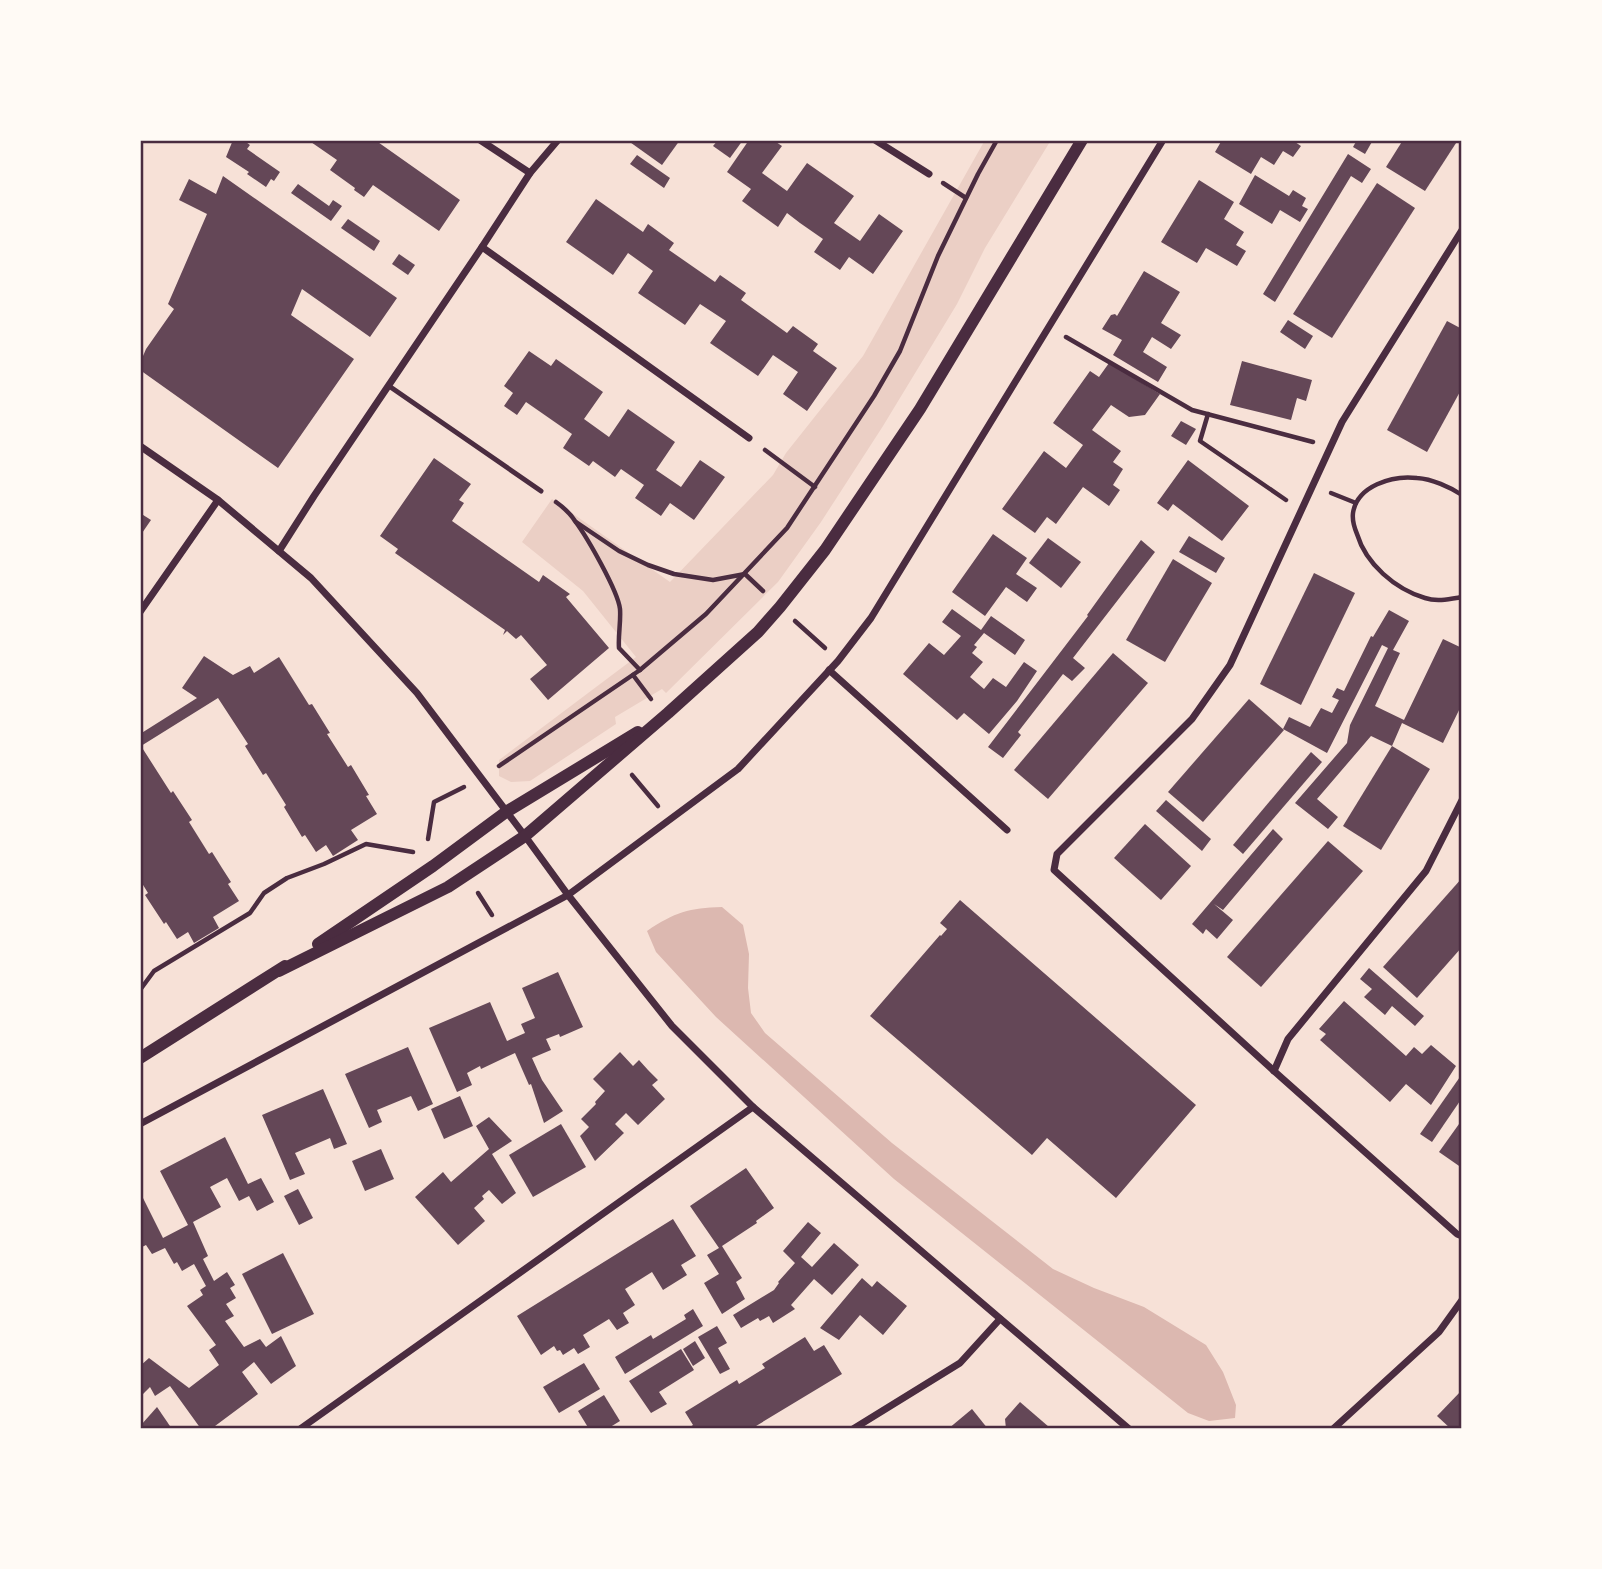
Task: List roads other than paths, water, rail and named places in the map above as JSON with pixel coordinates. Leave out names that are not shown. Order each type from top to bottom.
[{"type":"street","points":[[480,140],[530,173]]},
{"type":"street","points":[[279,551],[530,173],[558,140]]},
{"type":"street","points":[[875,140],[929,174]]},
{"type":"street","points":[[279,971],[449,887],[525,836],[758,632],[825,550],[920,409],[1082,140]]},
{"type":"street","points":[[140,1124],[568,895],[738,769],[838,661],[871,618],[1163,140]]},
{"type":"street","points":[[1462,230],[1342,422],[1230,665],[1192,719],[1057,854],[1054,870],[1274,1071],[1462,1236]]},
{"type":"street","points":[[482,247],[749,438]]},
{"type":"street","points":[[140,446],[218,500],[310,578],[417,694],[568,895],[672,1026],[753,1107],[1129,1429]]},
{"type":"street","points":[[140,612],[218,500]]},
{"type":"street","points":[[829,670],[1007,830]]},
{"type":"street","points":[[140,1058],[279,971],[433,866],[506,812],[668,713]]},
{"type":"street","points":[[1274,1071],[1288,1039],[1426,871],[1462,800]]},
{"type":"street","points":[[300,1429],[753,1107]]},
{"type":"street","points":[[1333,1429],[1438,1332],[1462,1300]]},
{"type":"street","points":[[853,1429],[960,1363],[1000,1319]]},
{"type":"lane","points":[[389,386],[541,491]]}]
